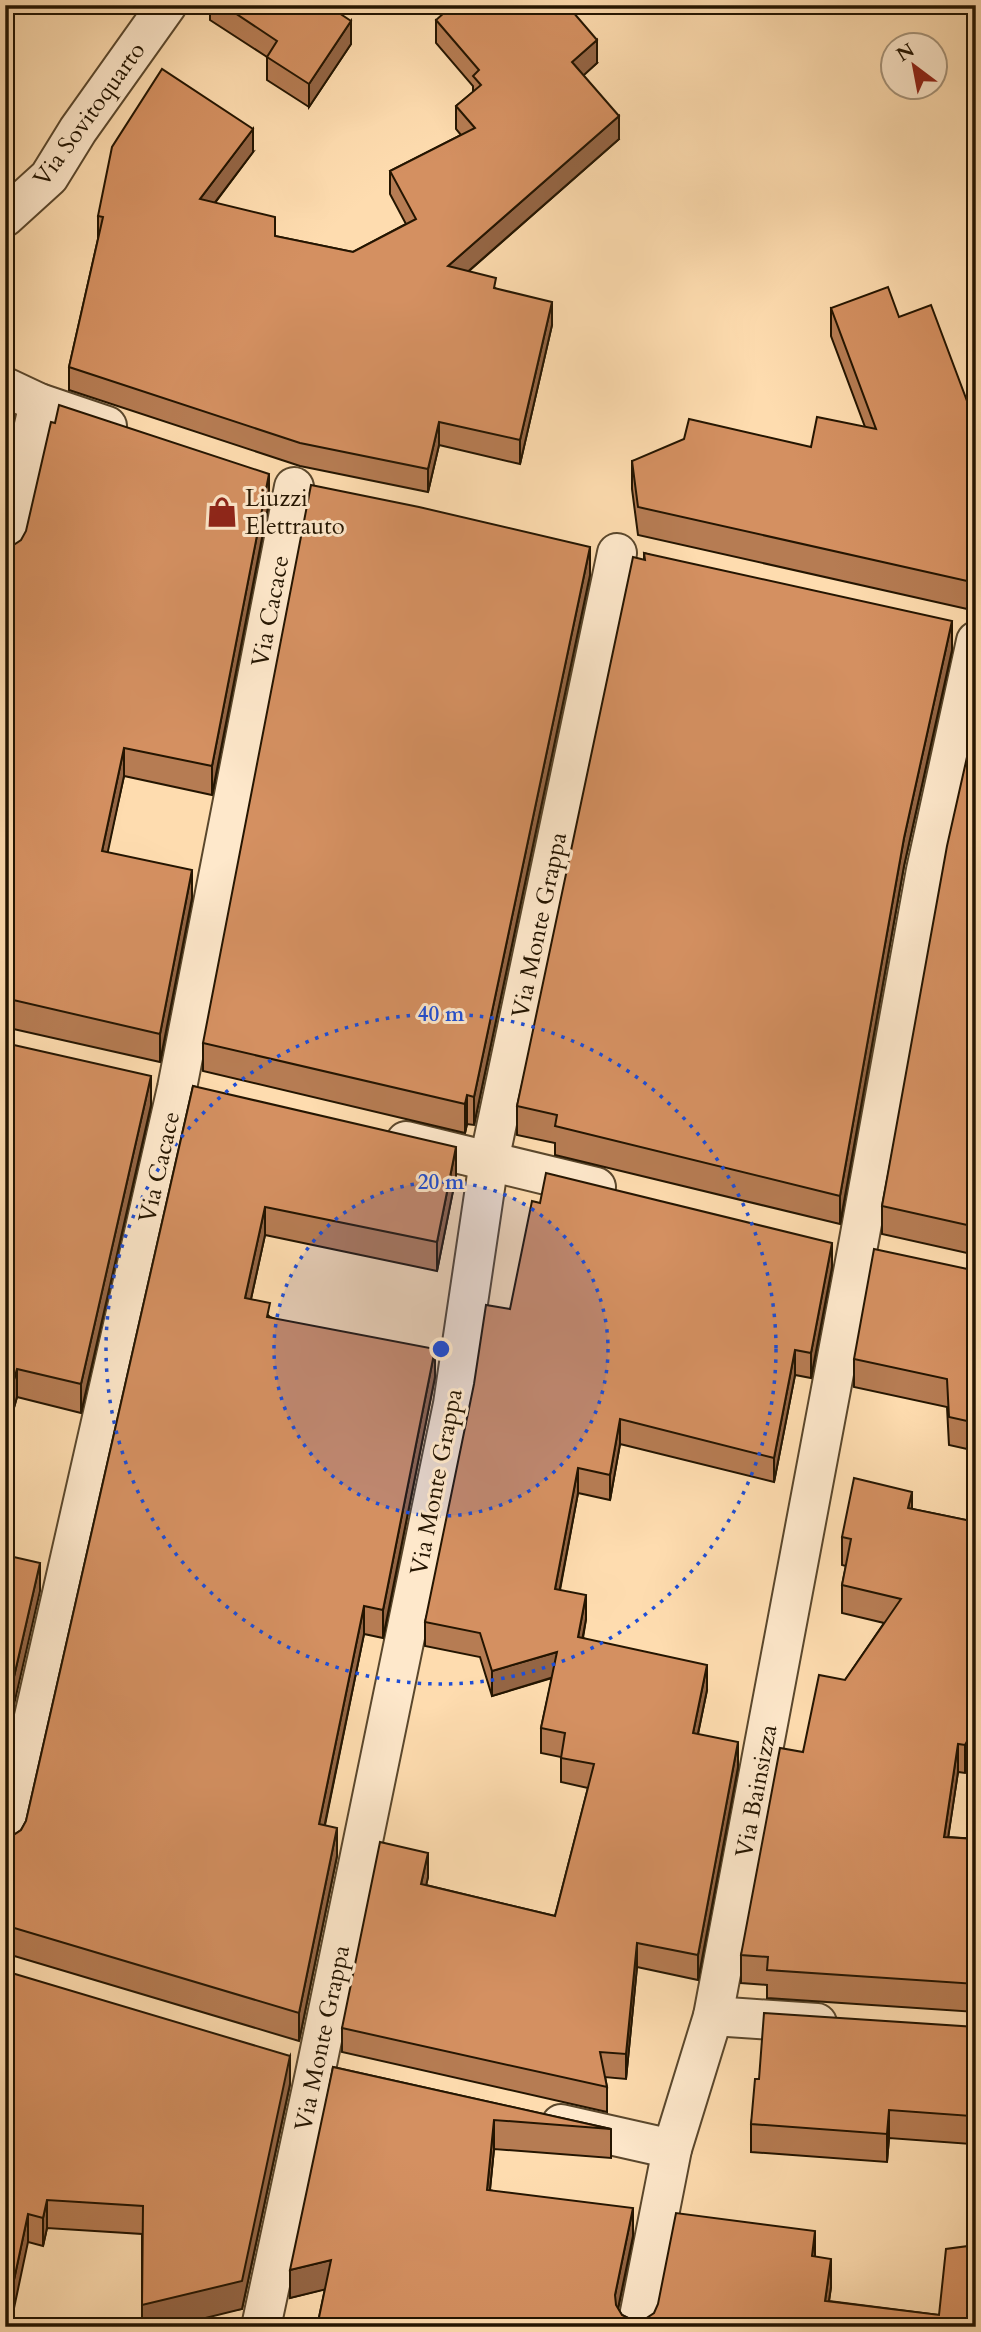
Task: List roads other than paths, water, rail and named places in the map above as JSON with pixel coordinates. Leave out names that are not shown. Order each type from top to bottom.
[{"type":"street","name":"Via Sovitoquarto","points":[[5,217],[49,177],[78,130],[167,5]]},
{"type":"street","points":[[5,554],[22,395],[141,437]]},
{"type":"street","name":"Via Cacace","points":[[5,1843],[177,1088],[308,490],[256,474]]},
{"type":"street","name":"Via Monte Grappa","points":[[261,2327],[453,1405],[489,1161],[603,550],[657,562]]},
{"type":"street","name":"Via Bainsizza","points":[[637,2327],[672,2149],[713,2016],[857,1251],[967,634]]},
{"type":"street","points":[[137,1079],[217,1097]]},
{"type":"street","points":[[375,1133],[634,1196]]},
{"type":"street","points":[[818,1241],[897,1259]]},
{"type":"street","points":[[713,2016],[852,2025]]},
{"type":"street","points":[[278,2057],[356,2078]]},
{"type":"street","points":[[527,2116],[672,2149]]},
{"type":"place","name":"Liuzzi Elettrauto","points":[[222,512]]}]
